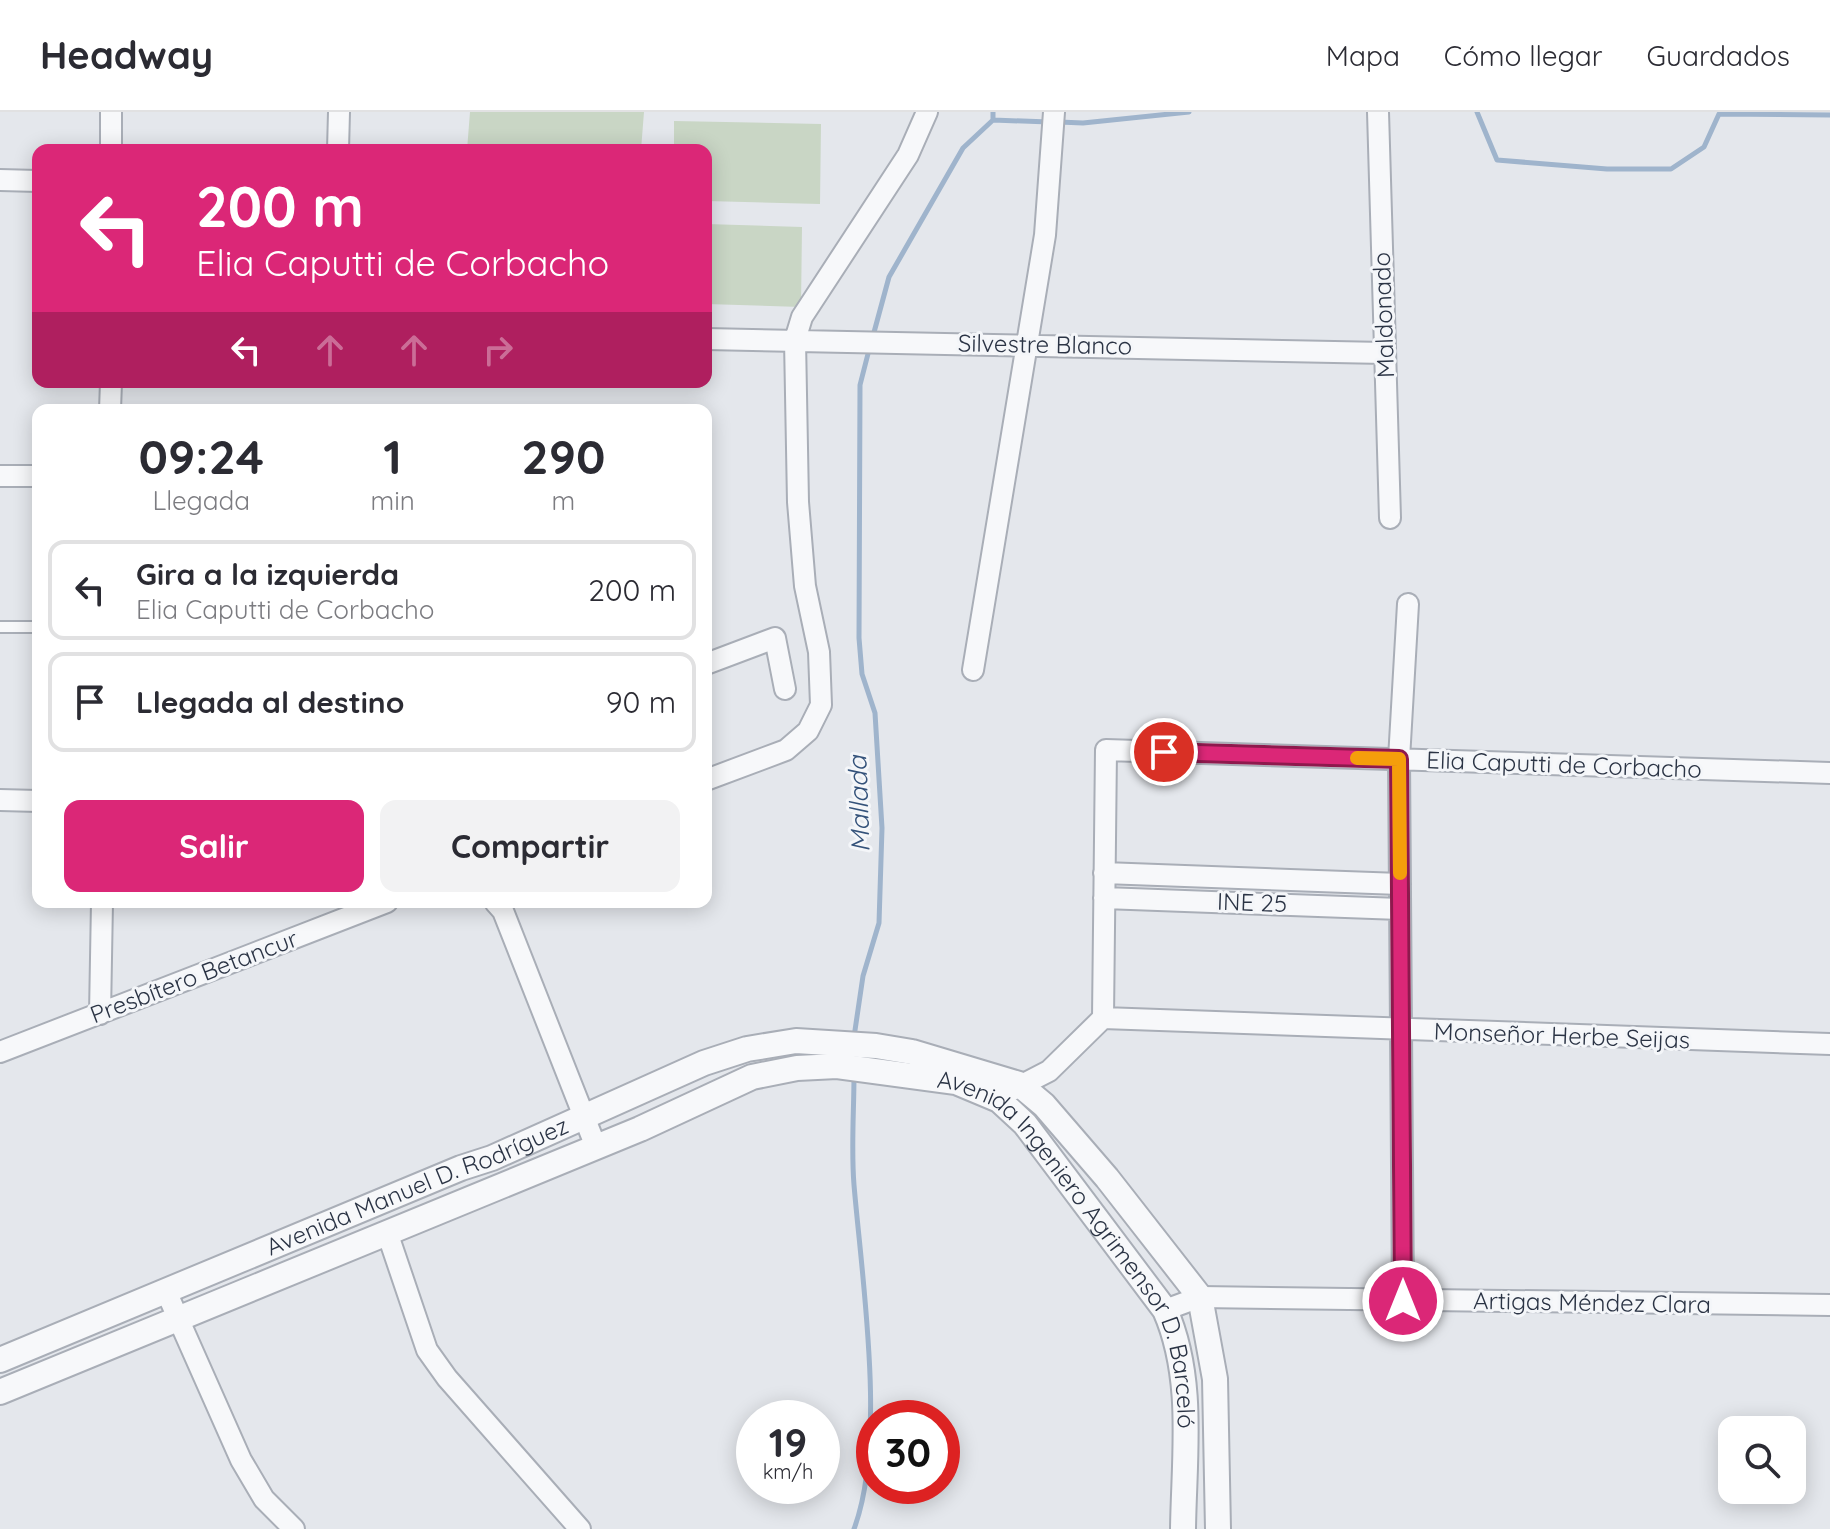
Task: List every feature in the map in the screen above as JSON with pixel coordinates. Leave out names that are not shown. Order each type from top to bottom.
[{"type":"street","points":[[111,112],[111,144]]},
{"type":"street","points":[[338,144],[339,112]]},
{"type":"street","points":[[712,778],[786,750],[808,731],[821,705],[819,652],[805,586],[798,502],[795,340],[802,317],[908,155],[927,112]]},
{"type":"street","points":[[973,670],[1045,235],[1054,112]]},
{"type":"street","name":"Maldonado","points":[[1378,112],[1390,518]]},
{"type":"street","points":[[0,180],[32,181]]},
{"type":"street","name":"Silvestre Blanco","points":[[712,339],[1385,353]]},
{"type":"street","points":[[0,476],[32,476]]},
{"type":"street","points":[[1403,1301],[1399,759],[1408,604]]},
{"type":"street","points":[[712,662],[775,638],[785,689]]},
{"type":"street","name":"Elia Caputti de Corbacho","points":[[1104,873],[1106,750],[1830,773]]},
{"type":"street","points":[[0,800],[32,801]]},
{"type":"street","points":[[999,1100],[1019,1084],[1049,1071],[1103,1018],[1104,873]]},
{"type":"street","name":"INE 25","points":[[1104,873],[1400,884]]},
{"type":"street","name":"INE 25","points":[[1104,898],[1400,909]]},
{"type":"street","points":[[100,1014],[102,908]]},
{"type":"street","name":"Presbítero Betancur","points":[[0,1052],[372,908]]},
{"type":"street","points":[[500,908],[596,1147]]},
{"type":"street","name":"Monseñor Herbe Seijas","points":[[1103,1018],[1830,1044]]},
{"type":"street","name":"Avenida Manuel D. Rodríguez","points":[[0,1360],[492,1158],[704,1063],[747,1049],[796,1041],[838,1054]]},
{"type":"street","name":"Avenida Manuel D. Rodríguez","points":[[0,1392],[388,1235],[752,1077],[797,1068],[838,1054]]},
{"type":"street","name":"Avenida Ingeniero Agrimensor D. Barceló","points":[[838,1054],[979,1070],[1019,1084],[1044,1105],[1107,1178],[1200,1297],[1215,1379],[1218,1529]]},
{"type":"street","name":"Avenida Ingeniero Agrimensor D. Barceló","points":[[876,1058],[956,1082],[999,1100],[1025,1124],[1165,1310],[1178,1339],[1184,1386],[1183,1529]]},
{"type":"street","points":[[388,1235],[427,1350],[447,1378],[580,1529]]},
{"type":"street","points":[[166,1291],[241,1460],[264,1499],[294,1529]]},
{"type":"street","name":"Artigas Méndez Clara","points":[[1165,1310],[1200,1297],[1830,1305]]},
{"type":"lane","points":[[0,627],[32,627]]},
{"type":"green space","points":[[470,112],[644,112],[641,144],[467,144]]},
{"type":"green space","points":[[674,121],[821,124],[820,204],[712,201],[712,144],[674,144]]},
{"type":"green space","points":[[712,224],[802,227],[801,307],[712,304]]},
{"type":"waterway","name":"Mallada","points":[[873,336],[889,277],[963,148],[993,120],[993,112]]},
{"type":"waterway","points":[[1059,122],[1083,123],[1189,112]]},
{"type":"waterway","points":[[1477,112],[1497,160],[1607,169],[1671,169],[1704,147],[1719,114],[1830,115]]},
{"type":"waterway","points":[[993,120],[1049,122]]},
{"type":"waterway","name":"Mallada","points":[[854,1037],[863,976],[879,923],[882,828],[875,713],[862,674],[859,638],[860,385],[870,346]]},
{"type":"waterway","name":"Mallada","points":[[854,1075],[853,1171],[871,1407],[864,1493],[854,1529]]},
{"type":"slow traffic","points":[[1357,758],[1399,759],[1400,873]]},
{"type":"route","points":[[1164,752],[1399,759],[1403,1301]]}]
